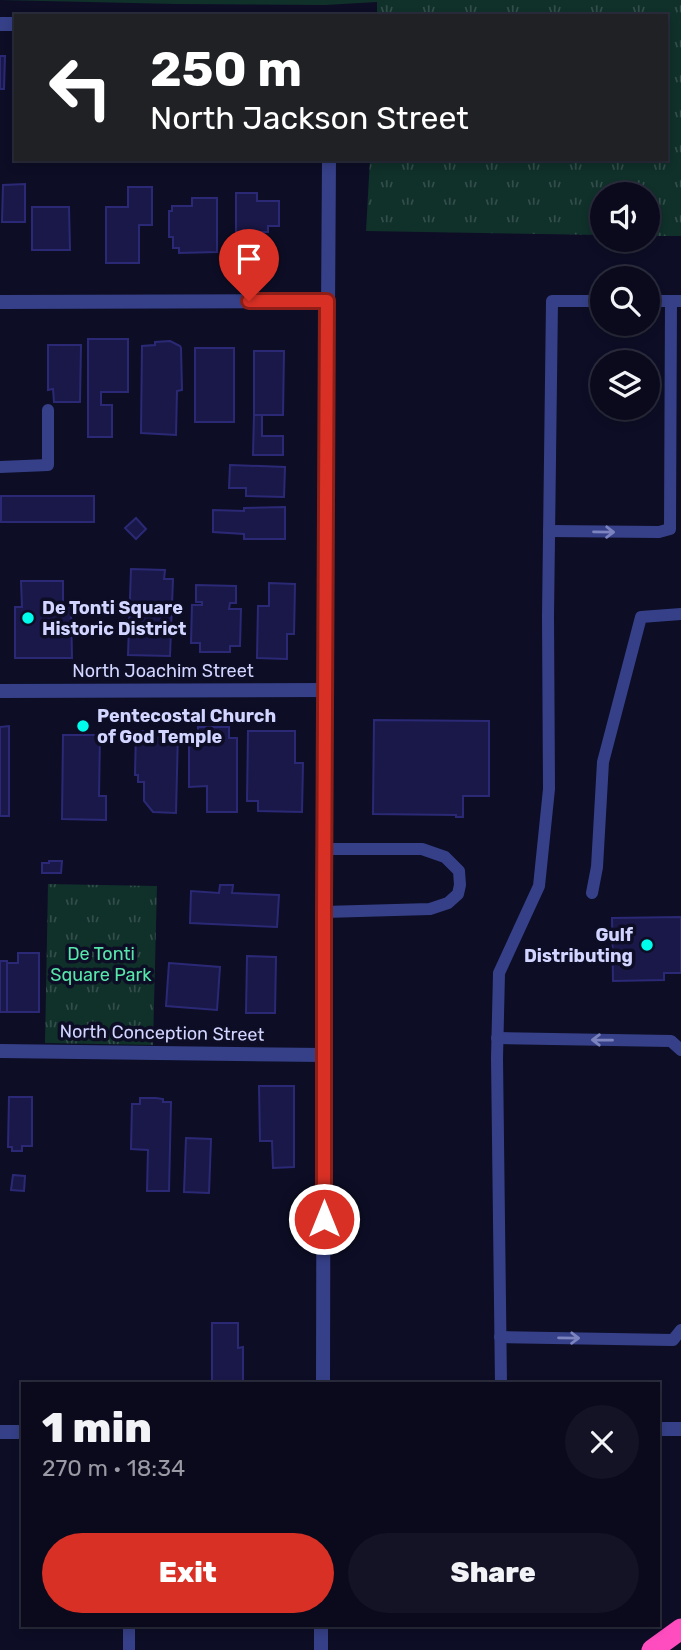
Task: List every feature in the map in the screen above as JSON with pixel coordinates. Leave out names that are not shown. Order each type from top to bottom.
[{"type":"highway","points":[[652,1650],[681,1629]]},
{"type":"street","points":[[323,1382],[329,161]]},
{"type":"street","points":[[0,302],[327,301]]},
{"type":"street","name":"North Joachim Street","points":[[0,691],[326,691]]},
{"type":"street","name":"North Conception Street","points":[[0,1051],[324,1055]]},
{"type":"street","points":[[660,1429],[681,1429]]},
{"type":"street","points":[[0,1432],[21,1432]]},
{"type":"street","points":[[321,1627],[321,1650]]},
{"type":"lane","points":[[501,1382],[497,1038],[499,973],[540,886],[549,789],[552,301],[590,301]]},
{"type":"lane","points":[[549,531],[659,532],[670,529],[676,301]]},
{"type":"lane","points":[[0,467],[48,465],[48,410]]},
{"type":"lane","points":[[592,893],[597,867],[603,762],[640,617],[681,614]]},
{"type":"lane","points":[[324,912],[430,909],[448,903],[458,894],[460,885],[458,871],[445,858],[422,849],[325,849]]},
{"type":"lane","points":[[497,1038],[676,1045]]},
{"type":"lane","points":[[500,1337],[677,1335]]},
{"type":"lane","points":[[129,1627],[129,1650]]},
{"type":"green space","points":[[0,0],[681,0],[681,236],[660,236],[660,182],[590,182],[590,235],[366,231],[370,161],[668,161],[668,14],[377,14],[377,2],[325,5]]},
{"type":"green space","name":"De Tonti Square Park","points":[[48,884],[157,886],[153,1045],[45,1043]]},
{"type":"building","points":[[0,56],[5,56],[4,89],[0,89]]},
{"type":"building","points":[[25,184],[25,222],[2,222],[3,185]]},
{"type":"building","points":[[128,187],[152,187],[152,225],[139,225],[139,263],[106,263],[106,207],[128,207]]},
{"type":"building","points":[[236,193],[257,193],[257,201],[279,201],[279,226],[268,226],[268,232],[259,232],[260,265],[236,265]]},
{"type":"building","points":[[192,198],[217,198],[217,252],[179,253],[179,248],[173,248],[173,237],[169,237],[169,211],[172,211],[172,206],[192,206]]},
{"type":"building","points":[[32,207],[69,207],[70,250],[32,250]]},
{"type":"building","points":[[88,339],[128,339],[128,392],[101,392],[101,405],[112,405],[112,437],[88,437]]},
{"type":"building","points":[[170,341],[181,348],[182,390],[177,391],[176,435],[141,433],[142,346]]},
{"type":"building","points":[[48,345],[81,345],[80,402],[54,402],[53,389],[48,390]]},
{"type":"building","points":[[195,348],[234,348],[234,422],[195,422]]},
{"type":"building","points":[[254,351],[284,351],[283,415],[254,415]]},
{"type":"building","points":[[254,415],[262,415],[262,436],[283,436],[283,455],[253,455]]},
{"type":"building","points":[[230,465],[285,467],[284,497],[246,496],[246,488],[229,488]]},
{"type":"building","points":[[1,496],[94,496],[94,522],[1,522]]},
{"type":"building","points":[[285,507],[285,539],[244,539],[244,534],[213,532],[213,510],[244,511],[244,508]]},
{"type":"building","points":[[136,518],[146,529],[136,539],[125,528]]},
{"type":"building","points":[[131,569],[165,570],[164,579],[173,579],[170,656],[128,655]]},
{"type":"building","points":[[21,581],[63,581],[63,607],[71,607],[72,658],[15,658],[15,607],[22,607]]},
{"type":"building","points":[[269,583],[295,584],[294,634],[287,634],[287,659],[257,658],[258,606],[269,606]]},
{"type":"building","points":[[196,585],[236,586],[236,603],[230,603],[229,609],[241,609],[240,646],[230,646],[230,652],[200,652],[200,643],[191,643],[192,605],[202,605],[202,602],[196,602]]},
{"type":"building","points":[[374,720],[489,721],[489,796],[463,796],[463,817],[373,814]]},
{"type":"building","points":[[9,726],[9,816],[0,816],[0,727]]},
{"type":"building","points":[[198,727],[229,727],[229,738],[237,738],[237,812],[207,812],[207,786],[189,787],[189,739],[198,739]]},
{"type":"building","points":[[136,731],[178,732],[176,813],[153,812],[144,801],[144,782],[138,782],[138,775],[135,775]]},
{"type":"building","points":[[248,731],[295,731],[295,763],[303,763],[302,812],[258,811],[258,801],[247,801]]},
{"type":"building","points":[[63,735],[100,735],[99,796],[106,796],[106,820],[62,819]]},
{"type":"building","points":[[62,861],[61,873],[42,873],[42,863]]},
{"type":"building","points":[[220,885],[233,885],[232,893],[279,895],[277,927],[190,923],[191,891],[219,893]]},
{"type":"building","name":"Gulf Distributing","points":[[681,917],[681,973],[664,973],[664,980],[613,981],[612,918]]},
{"type":"building","points":[[18,953],[39,953],[39,1012],[7,1012],[7,963],[18,963]]},
{"type":"building","points":[[247,956],[276,957],[275,1013],[246,1013]]},
{"type":"building","points":[[0,961],[7,961],[7,1012],[0,1012]]},
{"type":"building","points":[[169,963],[220,967],[217,1010],[166,1006]]},
{"type":"building","points":[[259,1086],[294,1086],[294,1167],[273,1168],[272,1141],[260,1141]]},
{"type":"building","points":[[9,1097],[32,1097],[32,1146],[22,1146],[22,1151],[12,1151],[12,1147],[8,1147]]},
{"type":"building","points":[[140,1098],[171,1102],[169,1191],[147,1191],[148,1150],[131,1149],[132,1104],[140,1104]]},
{"type":"building","points":[[186,1138],[211,1139],[209,1193],[184,1192]]},
{"type":"building","points":[[13,1175],[25,1176],[24,1191],[11,1190]]},
{"type":"building","points":[[212,1323],[238,1323],[238,1348],[243,1347],[243,1382],[212,1382]]},
{"type":"place","name":"De Tonti Square Historic District","points":[[28,618]]},
{"type":"place","name":"Pentecostal Church of God Temple","points":[[83,726]]},
{"type":"place","name":"Gulf Distributing","points":[[647,945]]},
{"type":"route","points":[[249,301],[327,301],[324,1219]]}]
